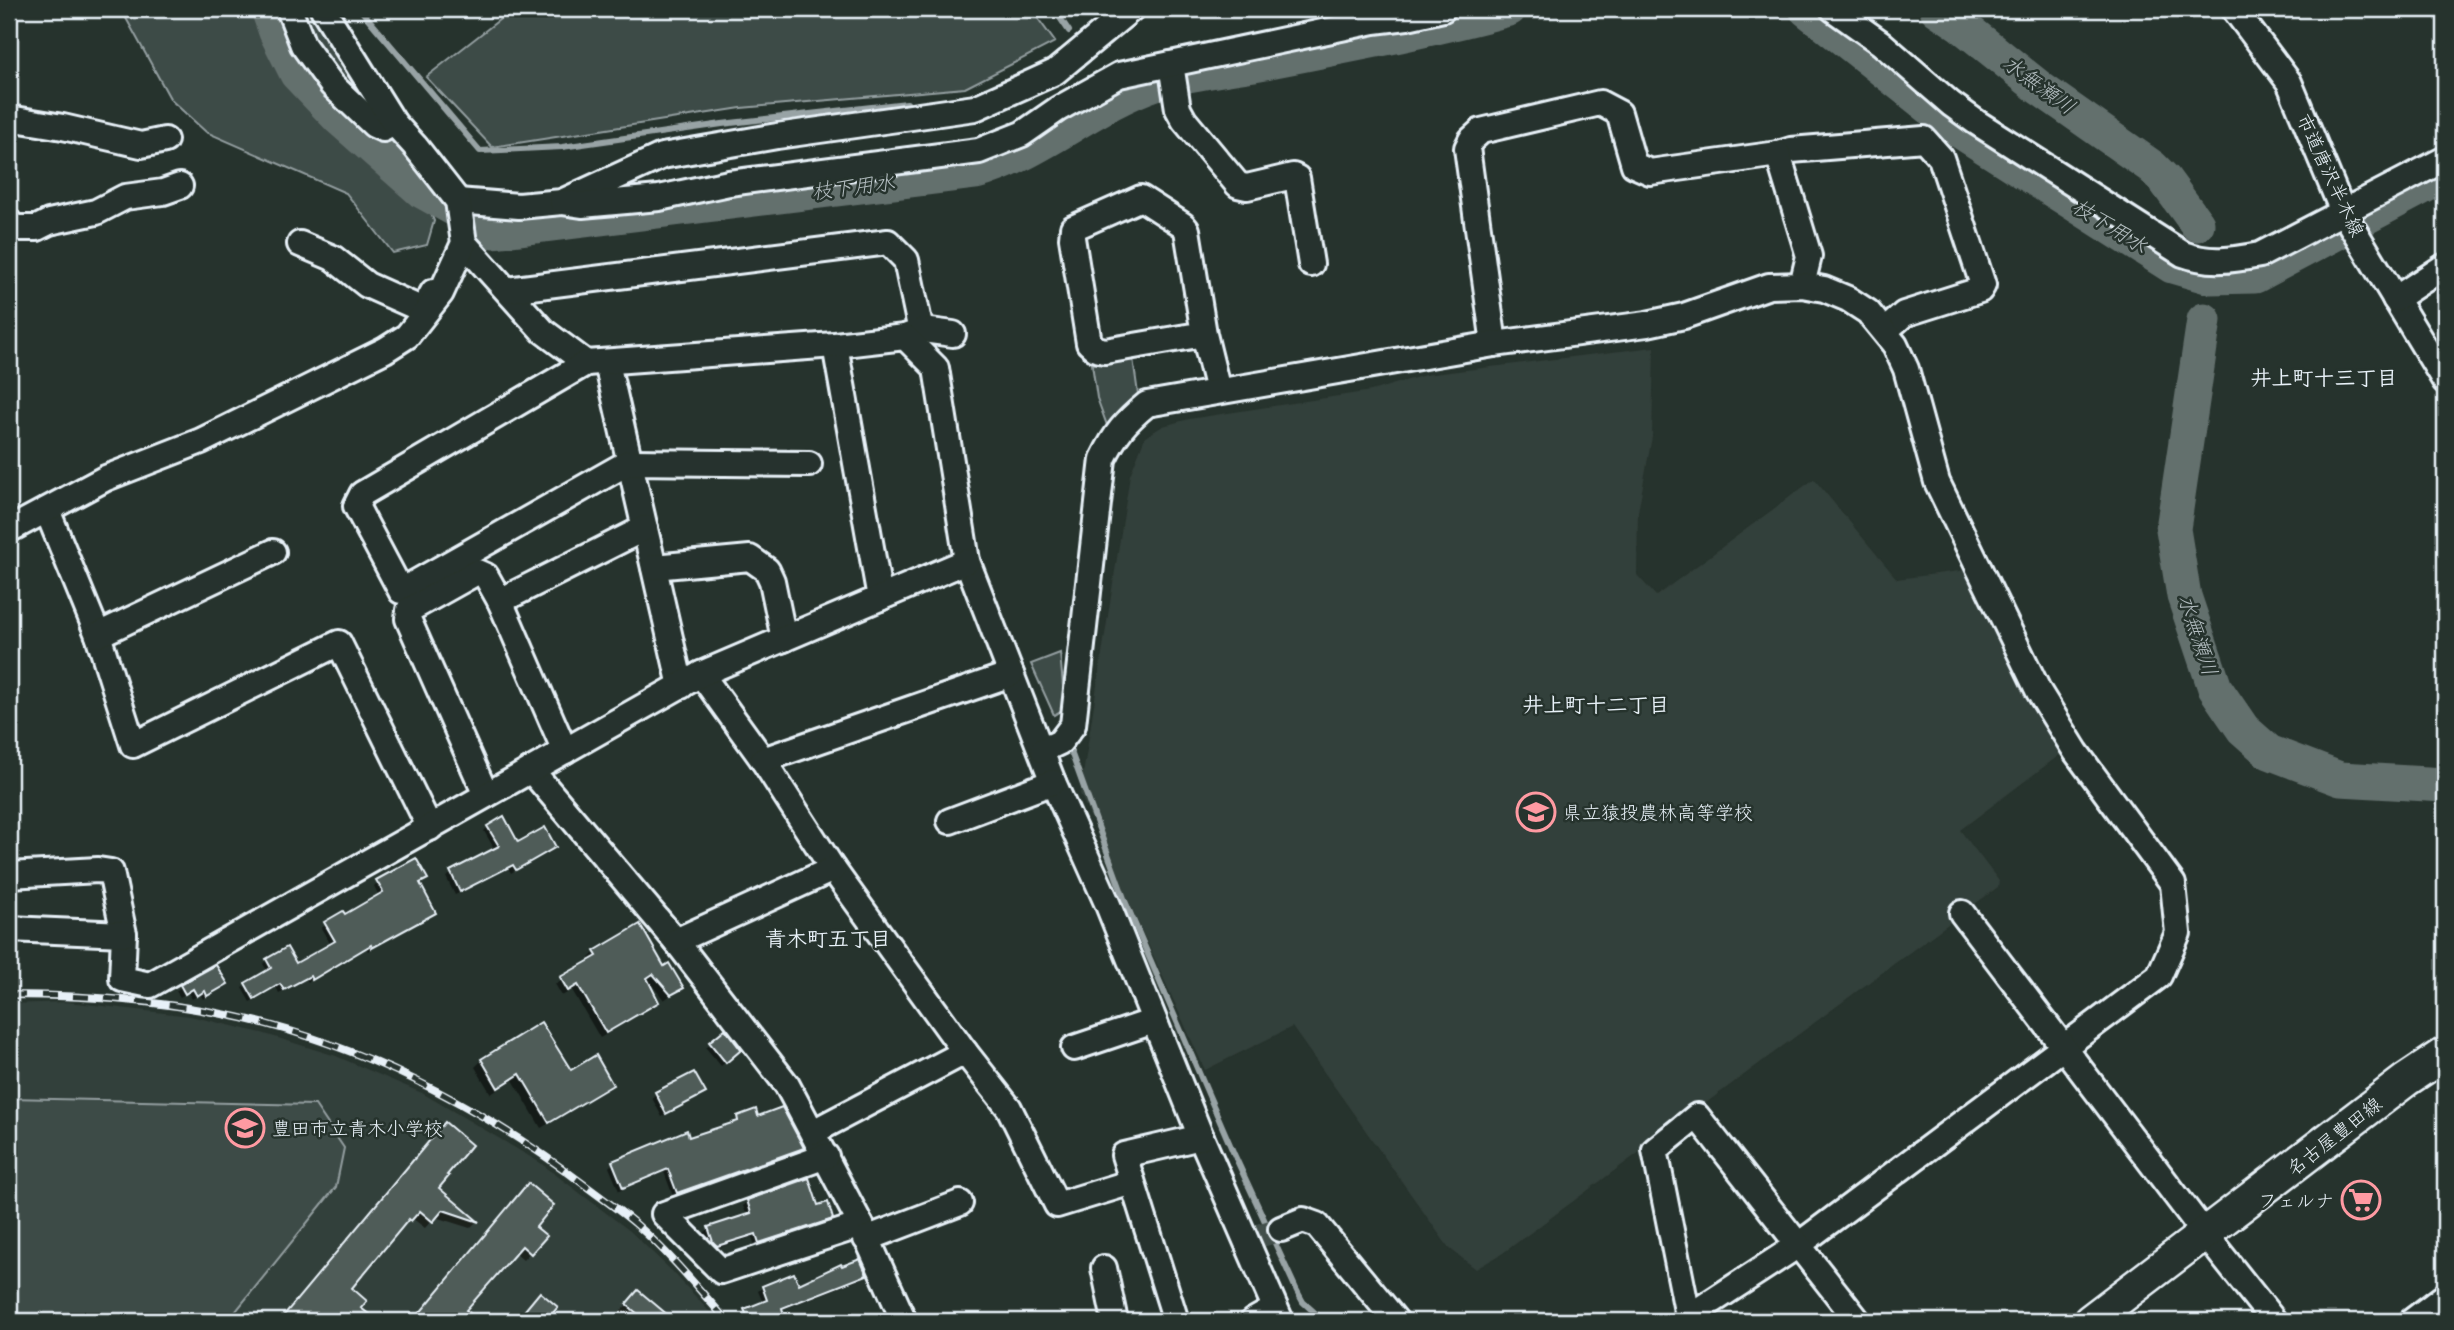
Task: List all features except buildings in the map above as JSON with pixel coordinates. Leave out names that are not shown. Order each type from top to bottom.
[{"type":"main road","name":"名古屋豊田線","points":[[2090,1321],[2406,1080],[2445,1054]]},
{"type":"street","points":[[289,9],[303,45],[332,85],[374,125],[383,129],[394,123]]},
{"type":"street","points":[[9,530],[106,478],[201,441],[385,350],[408,336],[442,293],[464,243],[458,201],[394,123],[323,9]]},
{"type":"street","points":[[562,202],[662,156],[777,136],[975,108],[1055,72],[1131,9]]},
{"type":"street","points":[[458,201],[519,206],[562,202],[582,205],[659,198],[729,183],[979,151],[1022,134],[1058,109],[1119,75],[1172,73],[1443,9]]},
{"type":"street","points":[[1833,9],[1881,43],[1951,104],[1976,122],[2191,257],[2200,260],[2227,261],[2260,255],[2350,222],[2445,159]]},
{"type":"street","name":"市道唐沢半木線","points":[[2234,9],[2289,82],[2350,222],[2445,381]]},
{"type":"street","points":[[1172,73],[1178,109],[1184,120],[1238,185],[1247,187],[1293,176],[1297,178],[1311,264]]},
{"type":"street","points":[[1494,344],[1468,148],[1471,139],[1481,131],[1600,103],[1619,113],[1634,165],[1650,173],[1791,150],[1924,139],[1941,158],[1983,285],[1980,290],[1904,314],[1885,331]]},
{"type":"street","points":[[9,118],[141,145],[165,140]]},
{"type":"street","points":[[1778,154],[1809,256],[1802,285]]},
{"type":"street","points":[[9,222],[13,228],[37,228],[49,222],[96,212],[125,197],[163,192],[180,186]]},
{"type":"street","points":[[1204,334],[1105,351],[1096,349],[1089,343],[1072,238],[1073,229],[1141,198],[1183,225],[1187,230],[1204,334],[1218,391]]},
{"type":"street","points":[[507,290],[888,242],[906,260],[914,334],[936,368],[967,561],[1053,782],[1108,905],[1201,1136],[1261,1235],[1270,1317]]},
{"type":"street","points":[[464,243],[543,331],[596,363],[629,462],[654,567],[691,680],[763,760],[833,869],[965,1052],[1009,1108],[1057,1205],[1132,1182]]},
{"type":"street","points":[[300,244],[332,258],[367,285],[423,310],[435,289],[442,293]]},
{"type":"street","points":[[2395,299],[2445,266]]},
{"type":"street","points":[[1042,750],[1060,742],[1073,725],[1103,459],[1113,436],[1147,404],[1494,344],[1647,324],[1684,316],[1769,286],[1802,285],[1824,289],[1848,299],[1868,312],[1895,345],[1906,369],[1937,482],[2039,692],[2076,752],[2172,884],[2178,933],[2159,976],[1797,1246],[1689,1319],[1656,1150],[1697,1116],[1797,1246],[1858,1321]]},
{"type":"street","points":[[809,464],[629,462],[401,591],[356,506],[362,494],[596,363],[835,345],[914,334],[953,334]]},
{"type":"street","points":[[835,345],[880,597]]},
{"type":"street","points":[[47,510],[98,635],[133,745],[339,643],[429,828]]},
{"type":"street","points":[[500,601],[645,528]]},
{"type":"street","points":[[98,635],[272,552]]},
{"type":"street","points":[[654,567],[750,558],[767,570],[772,581],[784,639]]},
{"type":"street","points":[[9,875],[98,870],[111,872],[124,934],[122,979],[150,985],[691,680],[967,561]]},
{"type":"street","points":[[486,795],[408,619],[409,610],[477,572],[486,576],[500,601],[565,751]]},
{"type":"street","points":[[763,760],[1011,674]]},
{"type":"street","points":[[531,770],[676,941],[787,1085],[827,1156],[904,1321]]},
{"type":"street","points":[[950,821],[1053,782]]},
{"type":"street","points":[[676,941],[833,869]]},
{"type":"street","points":[[1962,913],[2274,1321]]},
{"type":"street","points":[[9,929],[124,934]]},
{"type":"street","points":[[1074,1048],[1154,1021]]},
{"type":"street","points":[[813,1132],[965,1052]]},
{"type":"street","points":[[1176,1321],[1124,1155],[1201,1136]]},
{"type":"street","points":[[827,1156],[664,1214],[721,1271],[960,1203]]},
{"type":"street","points":[[1261,1235],[1303,1220],[1317,1225],[1396,1321]]},
{"type":"street","points":[[1104,1268],[1115,1321]]},
{"type":"street","points":[[2412,1321],[2445,1296]]},
{"type":"shaded area","points":[[121,9],[339,9],[404,147],[434,221],[427,245],[393,253],[346,193],[206,132],[171,100]]},
{"type":"shaded area","points":[[513,9],[1031,9],[1055,42],[965,88],[741,108],[492,147],[426,77]]},
{"type":"shaded area","name":"県立猿投農林高等学校","points":[[1654,347],[1652,437],[1638,512],[1637,575],[1656,596],[1814,479],[1897,579],[1975,569],[2065,751],[1960,830],[1999,881],[1998,887],[1503,1253],[1476,1269],[1449,1248],[1292,1027],[1205,1070],[1080,794],[1130,475],[1145,437],[1163,426],[1189,419],[1371,391],[1425,375]]},
{"type":"shaded area","points":[[1133,358],[1139,401],[1108,428],[1097,398],[1092,364]]},
{"type":"shaded area","points":[[1060,653],[1065,708],[1054,715],[1031,664]]},
{"type":"shaded area","name":"豊田市立青木小学校","points":[[68,1002],[190,1016],[262,1033],[336,1056],[422,1093],[539,1162],[630,1231],[718,1321],[9,1321],[9,1004]]},
{"type":"shaded area","points":[[9,1098],[315,1105],[344,1148],[336,1187],[228,1321],[9,1321]]},
{"type":"waterway","name":"枝下用水","points":[[268,9],[297,74],[338,117],[422,191],[494,231],[976,172],[1023,153],[1132,92],[1168,79],[1387,38],[1509,9]]},
{"type":"waterway","points":[[360,9],[480,151],[562,147],[722,124],[907,103]]},
{"type":"waterway","points":[[1054,9],[1069,31]]},
{"type":"waterway","name":"枝下用水","points":[[1806,9],[1960,131],[2172,266],[2210,277],[2255,276],[2445,175]]},
{"type":"waterway","name":"水無瀬川","points":[[1937,9],[2041,89],[2152,167],[2197,224]]},
{"type":"waterway","name":"水無瀬川","points":[[2204,320],[2173,529],[2184,596],[2215,688],[2243,729],[2269,752],[2340,779],[2445,785]]},
{"type":"waterway","points":[[1070,749],[1125,901],[1234,1154],[1297,1291],[1303,1302],[1324,1321]]},
{"type":"tunnel","points":[[1258,1236],[1281,1229]]},
{"type":"railway","points":[[9,995],[106,998],[235,1016],[310,1037],[395,1071],[477,1113],[516,1137],[614,1207],[661,1248],[727,1321]]},
{"type":"place","name":"県立猿投農林高等学校","points":[[1536,812]]},
{"type":"place","name":"豊田市立青木小学校","points":[[245,1128]]},
{"type":"place","name":"フェルナ","points":[[2361,1200]]},
{"type":"district","name":"井上町十三丁目","points":[[2324,378]]},
{"type":"district","name":"井上町十二丁目","points":[[1596,705]]},
{"type":"district","name":"青木町五丁目","points":[[828,939]]}]
